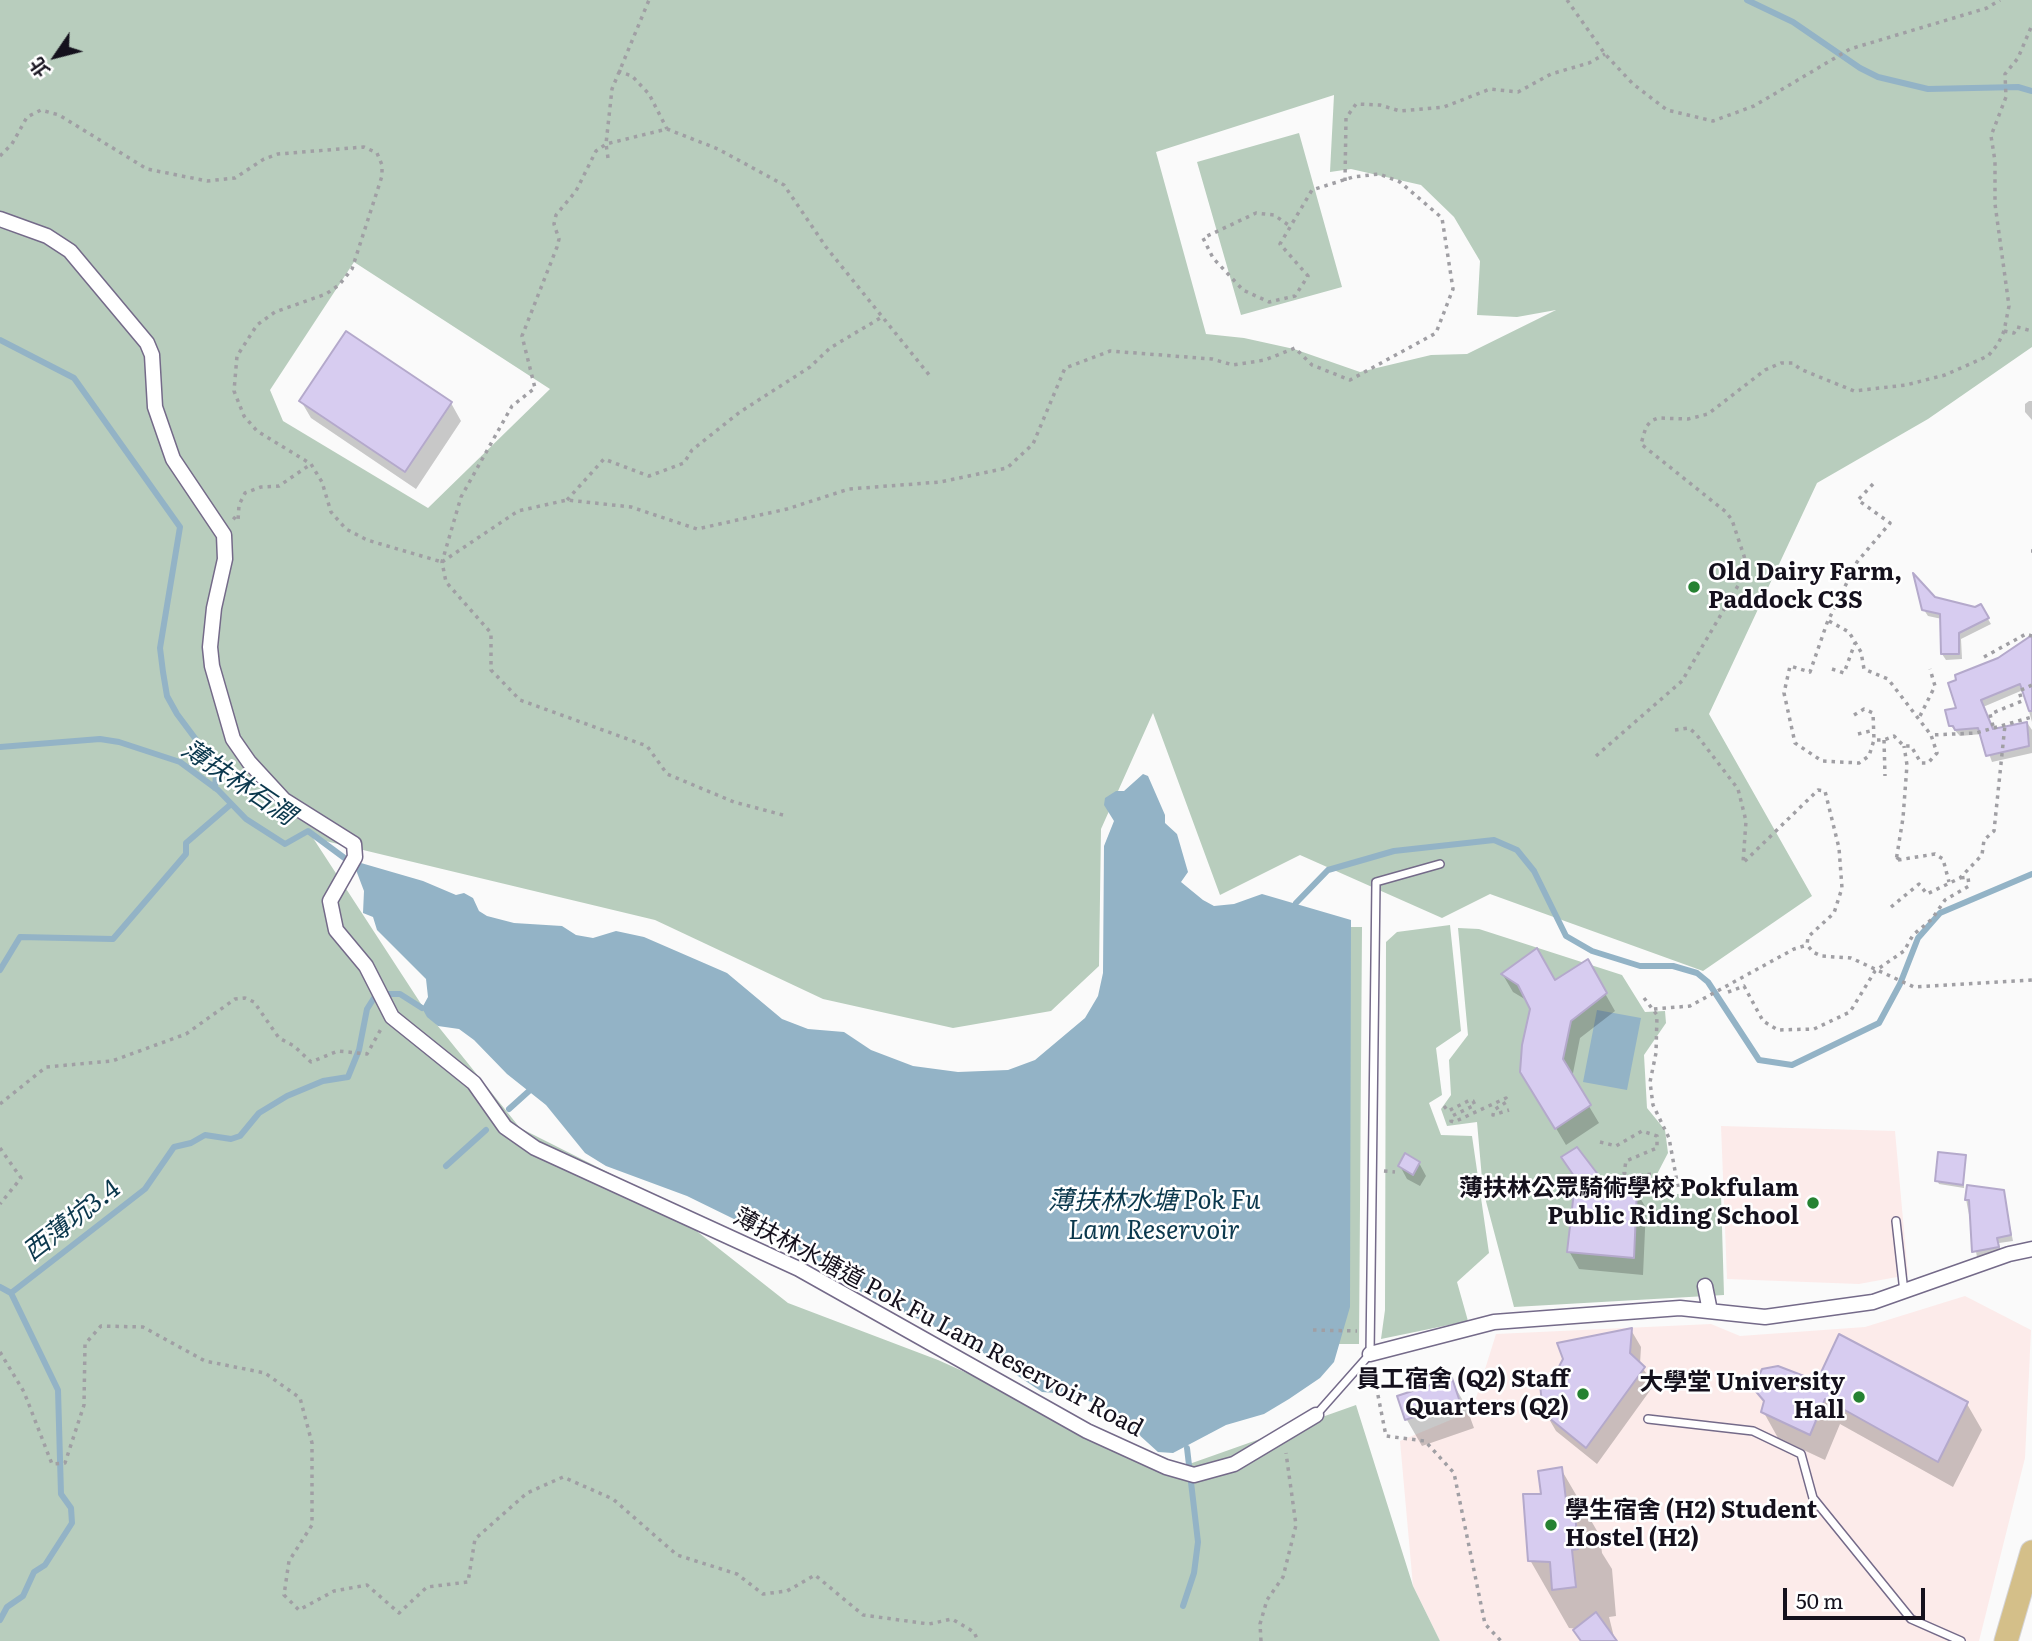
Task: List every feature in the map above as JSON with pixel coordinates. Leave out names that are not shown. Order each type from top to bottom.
[{"type":"main road","points":[[2006,1641],[2032,1552]]},
{"type":"street","name":"薄扶林水塘道 Pok Fu Lam Reservoir Road","points":[[0,219],[47,236],[70,251],[141,333],[152,355],[155,407],[173,459],[221,529],[225,559],[214,608],[210,647],[226,724],[248,762],[284,800],[354,844],[355,857],[333,895],[330,907],[336,930],[366,966],[388,1012],[474,1083],[505,1127],[535,1148],[799,1269],[1087,1431],[1176,1470],[1194,1475],[1234,1464],[1316,1415]]},
{"type":"street","points":[[1370,1354],[1494,1322],[1680,1308],[1765,1317],[1873,1302],[1905,1293],[2009,1254],[2032,1249]]},
{"type":"street","points":[[1705,1286],[1710,1311]]},
{"type":"lane","points":[[1370,1354],[1376,882],[1440,864]]},
{"type":"lane","points":[[1896,1221],[1905,1293]]},
{"type":"lane","name":"薄扶林水塘道 Pok Fu Lam Reservoir Road","points":[[1316,1415],[1370,1354]]},
{"type":"lane","points":[[1648,1419],[1753,1431],[1801,1454],[1813,1498],[1911,1619],[1961,1641]]},
{"type":"path","points":[[607,158],[610,98],[618,71],[649,0]]},
{"type":"path","points":[[1567,0],[1605,54],[1633,84],[1667,110],[1713,121],[1754,106],[1835,56],[1987,8],[2000,0]]},
{"type":"path","points":[[1596,756],[1682,681],[1746,572],[1732,520],[1726,512],[1641,444],[1651,421],[1658,418],[1688,419],[1708,414],[1765,370],[1781,363],[1793,362],[1800,369],[1854,391],[1906,385],[1945,375],[1988,356],[2004,331],[2010,306],[1997,216],[1995,161],[1991,147],[1994,121],[2006,97],[2005,74],[2018,58],[2032,25]]},
{"type":"path","points":[[1345,181],[1346,118],[1356,104],[1380,105],[1400,111],[1444,107],[1490,89],[1518,92],[1551,74],[1589,63],[1605,54]]},
{"type":"path","points":[[618,71],[632,76],[649,94],[667,129]]},
{"type":"path","points":[[0,156],[12,144],[27,117],[41,110],[59,115],[136,164],[158,173],[206,181],[234,178],[264,159],[286,152],[364,147],[377,153],[382,165],[379,187],[359,251],[348,274],[326,294],[262,320],[245,339],[235,365],[236,399],[250,424],[266,438],[311,464],[320,476],[331,512],[352,533],[442,562]]},
{"type":"path","points":[[783,815],[734,802],[667,774],[646,746],[520,700],[491,670],[491,633],[446,582],[442,562],[461,497],[512,405],[535,388],[523,336],[557,247],[555,218],[576,191],[596,151],[606,144],[667,129],[718,149],[784,185],[826,247],[930,376]]},
{"type":"path","points":[[442,562],[518,511],[567,500],[631,507],[697,529],[787,509],[849,489],[940,482],[1007,468],[1033,444],[1065,368],[1110,351],[1212,359],[1233,365],[1265,360],[1296,348],[1312,365],[1350,380],[1436,334],[1453,289],[1442,218],[1400,182],[1379,174],[1312,190],[1280,244],[1308,276],[1295,296],[1269,302],[1243,290],[1213,258],[1203,238],[1256,213],[1274,215],[1290,226]]},
{"type":"path","points":[[567,500],[604,459],[649,476],[684,463],[692,450],[740,412],[810,367],[830,348],[881,317]]},
{"type":"path","points":[[2004,331],[2014,334],[2017,327],[2032,331]]},
{"type":"path","points":[[221,529],[228,513],[238,521],[239,505],[246,493],[261,487],[279,486],[311,464]]},
{"type":"path","points":[[1854,715],[1864,709],[1873,713],[1874,740],[1869,756],[1859,764],[1822,761],[1795,743],[1784,693],[1790,666],[1810,672],[1829,621],[1857,562],[1890,523],[1858,500],[1873,484]]},
{"type":"path","points":[[1829,621],[1849,632],[1861,652],[1864,669],[1888,680],[1893,689],[1920,716],[1931,734],[1937,753],[1928,763],[1919,760],[1911,746],[1904,746]]},
{"type":"path","points":[[1984,657],[2026,634],[2032,636]]},
{"type":"path","points":[[1832,669],[1844,673],[1855,643]]},
{"type":"path","points":[[1920,716],[1935,686],[1930,669]]},
{"type":"path","points":[[1993,726],[1990,714],[2022,701],[2019,691],[2032,685]]},
{"type":"path","points":[[1931,734],[1976,733],[2032,717]]},
{"type":"path","points":[[1960,878],[1982,855],[1984,840],[1994,831],[2005,724]]},
{"type":"path","points":[[1675,730],[1689,728],[1738,789],[1746,821],[1743,863],[1818,790],[1825,791],[1839,848],[1842,888],[1834,913],[1808,937],[1807,945]]},
{"type":"path","points":[[1858,734],[1874,730]]},
{"type":"path","points":[[1874,740],[1894,736],[1904,746],[1907,765],[1898,859],[1935,854],[1943,859],[1950,882]]},
{"type":"path","points":[[1884,740],[1885,776]]},
{"type":"path","points":[[1728,992],[1744,986],[1763,1021],[1778,1030],[1814,1029],[1850,1012],[1877,972],[1904,951],[1913,935],[1932,919],[1945,900],[1969,886],[1968,877],[1950,882],[1927,894],[1919,884],[1891,907]]},
{"type":"path","points":[[1807,945],[1821,956],[1851,958],[1914,987],[2032,980]]},
{"type":"path","points":[[1654,1009],[1690,1006],[1725,985],[1807,945]]},
{"type":"path","points":[[0,1104],[46,1066],[112,1061],[186,1034],[235,999],[245,998],[254,1002],[279,1038],[294,1046],[311,1062],[338,1051],[367,1054],[388,1012]]},
{"type":"path","points":[[1644,998],[1654,1009],[1657,1031],[1651,1093],[1653,1105],[1669,1138],[1678,1187]]},
{"type":"path","points":[[1444,1106],[1448,1111],[1469,1100],[1474,1101],[1475,1105],[1452,1116],[1451,1121],[1454,1122],[1506,1098],[1508,1101],[1494,1110],[1493,1115],[1508,1110]]},
{"type":"path","points":[[1600,1142],[1616,1146],[1642,1131],[1657,1136],[1657,1149],[1626,1161],[1624,1173],[1629,1176],[1654,1174],[1665,1178],[1668,1185]]},
{"type":"path","points":[[0,1148],[21,1178],[0,1204]]},
{"type":"path","points":[[0,1352],[24,1392],[52,1464],[65,1463],[84,1405],[85,1343],[102,1326],[143,1327],[205,1361],[265,1373],[300,1398],[312,1443],[312,1525],[289,1560],[284,1595],[299,1610],[334,1591],[367,1585],[399,1613],[427,1587],[468,1582],[475,1539],[527,1493],[563,1477],[613,1499],[677,1555],[737,1574],[762,1594],[788,1591],[815,1575],[863,1615],[929,1624],[952,1619],[974,1632],[978,1641]]},
{"type":"path","points":[[1313,1330],[1370,1331]]},
{"type":"path","points":[[1370,1354],[1386,1436],[1425,1441],[1454,1473],[1485,1624],[1501,1641]]},
{"type":"path","points":[[1261,1641],[1260,1624],[1267,1600],[1283,1577],[1296,1525],[1286,1451]]},
{"type":"shaded area","name":"薄扶林公眾騎術學校 Pokfulam Public Riding School","points":[[1721,1126],[1895,1131],[1908,1275],[1859,1284],[1727,1279]]},
{"type":"shaded area","points":[[1965,1296],[2031,1330],[2025,1458],[1979,1641],[1440,1641],[1413,1586],[1400,1441],[1472,1411],[1496,1334],[1711,1324],[1740,1336],[1865,1327]]},
{"type":"green space","points":[[0,0],[2032,0],[2032,347],[1928,419],[1817,483],[1709,714],[1812,896],[1703,971],[1490,894],[1442,918],[1300,855],[1220,895],[1153,713],[1101,829],[1099,966],[1051,1011],[953,1028],[823,999],[655,920],[313,838],[425,1010],[520,1128],[647,1192],[788,1303],[938,1360],[1178,1468],[1356,1405],[1413,1586],[1440,1641],[0,1641]],"holes":[[[1334,95],[1330,172],[1351,169],[1421,185],[1454,217],[1480,261],[1477,315],[1517,317],[1556,310],[1467,354],[1431,355],[1360,372],[1294,349],[1244,338],[1206,334],[1156,152]],[[354,262],[550,389],[428,508],[283,421],[270,390]]]},
{"type":"green space","points":[[1299,133],[1342,287],[1241,315],[1197,162]]},
{"type":"green space","points":[[1450,925],[1461,1031],[1436,1048],[1442,1095],[1429,1103],[1441,1135],[1472,1136],[1489,1253],[1457,1282],[1468,1321],[1381,1339],[1385,1310],[1386,942],[1397,932]]},
{"type":"green space","points":[[1343,927],[1362,927],[1359,1344],[1339,1344]]},
{"type":"green space","points":[[1458,928],[1479,929],[1622,975],[1645,1012],[1665,1011],[1666,1023],[1644,1055],[1647,1108],[1665,1130],[1668,1153],[1655,1178],[1676,1194],[1721,1193],[1724,1295],[1514,1307],[1483,1190],[1477,1122],[1447,1126],[1441,1109],[1451,1095],[1449,1060],[1468,1035]]},
{"type":"water","name":"薄扶林水塘 Pok Fu Lam Reservoir","points":[[1143,774],[1148,776],[1165,815],[1165,823],[1177,834],[1188,872],[1181,882],[1203,900],[1214,906],[1234,904],[1262,894],[1351,920],[1350,1307],[1334,1362],[1320,1378],[1264,1414],[1226,1425],[1173,1453],[1158,1452],[1126,1423],[1097,1404],[1069,1394],[1042,1392],[967,1342],[861,1292],[789,1246],[687,1196],[606,1166],[585,1153],[546,1105],[507,1074],[474,1040],[459,1029],[438,1026],[427,1017],[422,1008],[428,997],[426,979],[377,930],[373,917],[363,913],[364,891],[356,870],[361,863],[423,881],[456,895],[464,893],[473,898],[479,911],[487,916],[514,923],[562,926],[576,935],[593,938],[616,931],[644,937],[727,973],[782,1019],[808,1029],[844,1032],[871,1050],[913,1066],[958,1072],[1008,1070],[1035,1060],[1085,1018],[1098,996],[1103,973],[1104,846],[1114,821],[1104,805],[1105,798],[1116,791],[1124,791]]},
{"type":"water","points":[[1597,1010],[1641,1018],[1627,1090],[1583,1082]]},
{"type":"building","points":[[346,331],[452,402],[405,472],[299,401]]},
{"type":"building","points":[[1913,573],[1935,597],[1975,607],[1981,604],[1989,618],[1959,633],[1959,654],[1941,654],[1940,614],[1922,610]]},
{"type":"building","points":[[2032,635],[2032,711],[2029,711],[2020,684],[1981,700],[1993,729],[2027,722],[2029,746],[1986,756],[1978,728],[1955,730],[1953,726],[1949,726],[1945,710],[1956,708],[1948,683],[1956,680],[1955,675],[1998,658]]},
{"type":"building","points":[[1537,948],[1555,980],[1588,959],[1607,993],[1571,1021],[1563,1059],[1591,1105],[1555,1129],[1520,1072],[1522,1045],[1530,1009],[1518,985],[1501,974]]},
{"type":"building","points":[[1577,1147],[1603,1181],[1619,1189],[1637,1189],[1634,1258],[1567,1252],[1575,1183],[1574,1176],[1561,1157]]},
{"type":"building","points":[[1938,1152],[1966,1155],[1963,1185],[1935,1181]]},
{"type":"building","points":[[1405,1153],[1420,1162],[1413,1175],[1398,1166]]},
{"type":"building","points":[[1967,1185],[2004,1190],[2011,1235],[1997,1238],[1999,1247],[1972,1252],[1969,1200],[1965,1200]]},
{"type":"building","name":"員工宿舍 (Q2) Staff Quarters (Q2)","points":[[1632,1328],[1630,1353],[1645,1367],[1586,1448],[1543,1413],[1539,1375],[1555,1374],[1563,1359],[1557,1343]]},
{"type":"building","name":"大學堂 University Hall","points":[[1839,1334],[1968,1402],[1938,1462],[1825,1399],[1810,1435],[1761,1412],[1764,1401],[1753,1388],[1762,1369],[1778,1366],[1817,1381]]},
{"type":"building","points":[[1452,1378],[1460,1402],[1405,1420],[1397,1396]]},
{"type":"building","name":"學生宿舍 (H2) Student Hostel (H2)","points":[[1562,1467],[1566,1500],[1574,1500],[1578,1549],[1572,1550],[1576,1587],[1552,1590],[1550,1562],[1528,1561],[1523,1494],[1541,1494],[1538,1471]]},
{"type":"building","points":[[1596,1612],[1617,1641],[1581,1641],[1573,1630]]},
{"type":"waterway","points":[[1747,0],[1793,22],[1860,68],[1878,77],[1928,89],[2018,87],[2032,91]]},
{"type":"waterway","points":[[0,340],[74,378],[180,527],[160,648],[163,672],[167,696],[212,761],[216,774],[215,788]]},
{"type":"waterway","name":"薄扶林石澗","points":[[0,747],[100,739],[119,742],[180,762],[218,790],[246,819],[285,844],[308,831],[358,868]]},
{"type":"waterway","points":[[0,970],[20,937],[113,939],[186,854],[186,843],[230,805]]},
{"type":"waterway","points":[[1296,903],[1328,870],[1394,851],[1494,840],[1517,850],[1534,871],[1566,936],[1592,951],[1640,966],[1673,966],[1697,973],[1708,982],[1759,1060],[1792,1065],[1879,1023],[1900,984],[1918,938],[1940,913],[2032,874]]},
{"type":"waterway","name":"西薄坑3.4","points":[[0,1620],[7,1607],[23,1596],[34,1572],[45,1565],[72,1523],[71,1508],[61,1494],[58,1390],[11,1293],[145,1189],[174,1147],[191,1143],[205,1135],[231,1139],[240,1136],[259,1113],[287,1096],[323,1081],[348,1077],[359,1050],[367,1009],[374,998],[386,994],[400,994],[422,1008]]},
{"type":"waterway","points":[[509,1109],[529,1091]]},
{"type":"waterway","points":[[446,1166],[486,1130]]},
{"type":"waterway","points":[[0,1287],[11,1293]]},
{"type":"waterway","points":[[1183,1606],[1194,1573],[1198,1542],[1187,1448]]},
{"type":"place","name":"Old Dairy Farm, Paddock C3S","points":[[1694,587]]},
{"type":"place","name":"薄扶林公眾騎術學校 Pokfulam Public Riding School","points":[[1813,1203]]},
{"type":"place","name":"員工宿舍 (Q2) Staff Quarters (Q2)","points":[[1583,1394]]},
{"type":"place","name":"大學堂 University Hall","points":[[1859,1397]]},
{"type":"place","name":"學生宿舍 (H2) Student Hostel (H2)","points":[[1551,1525]]}]
